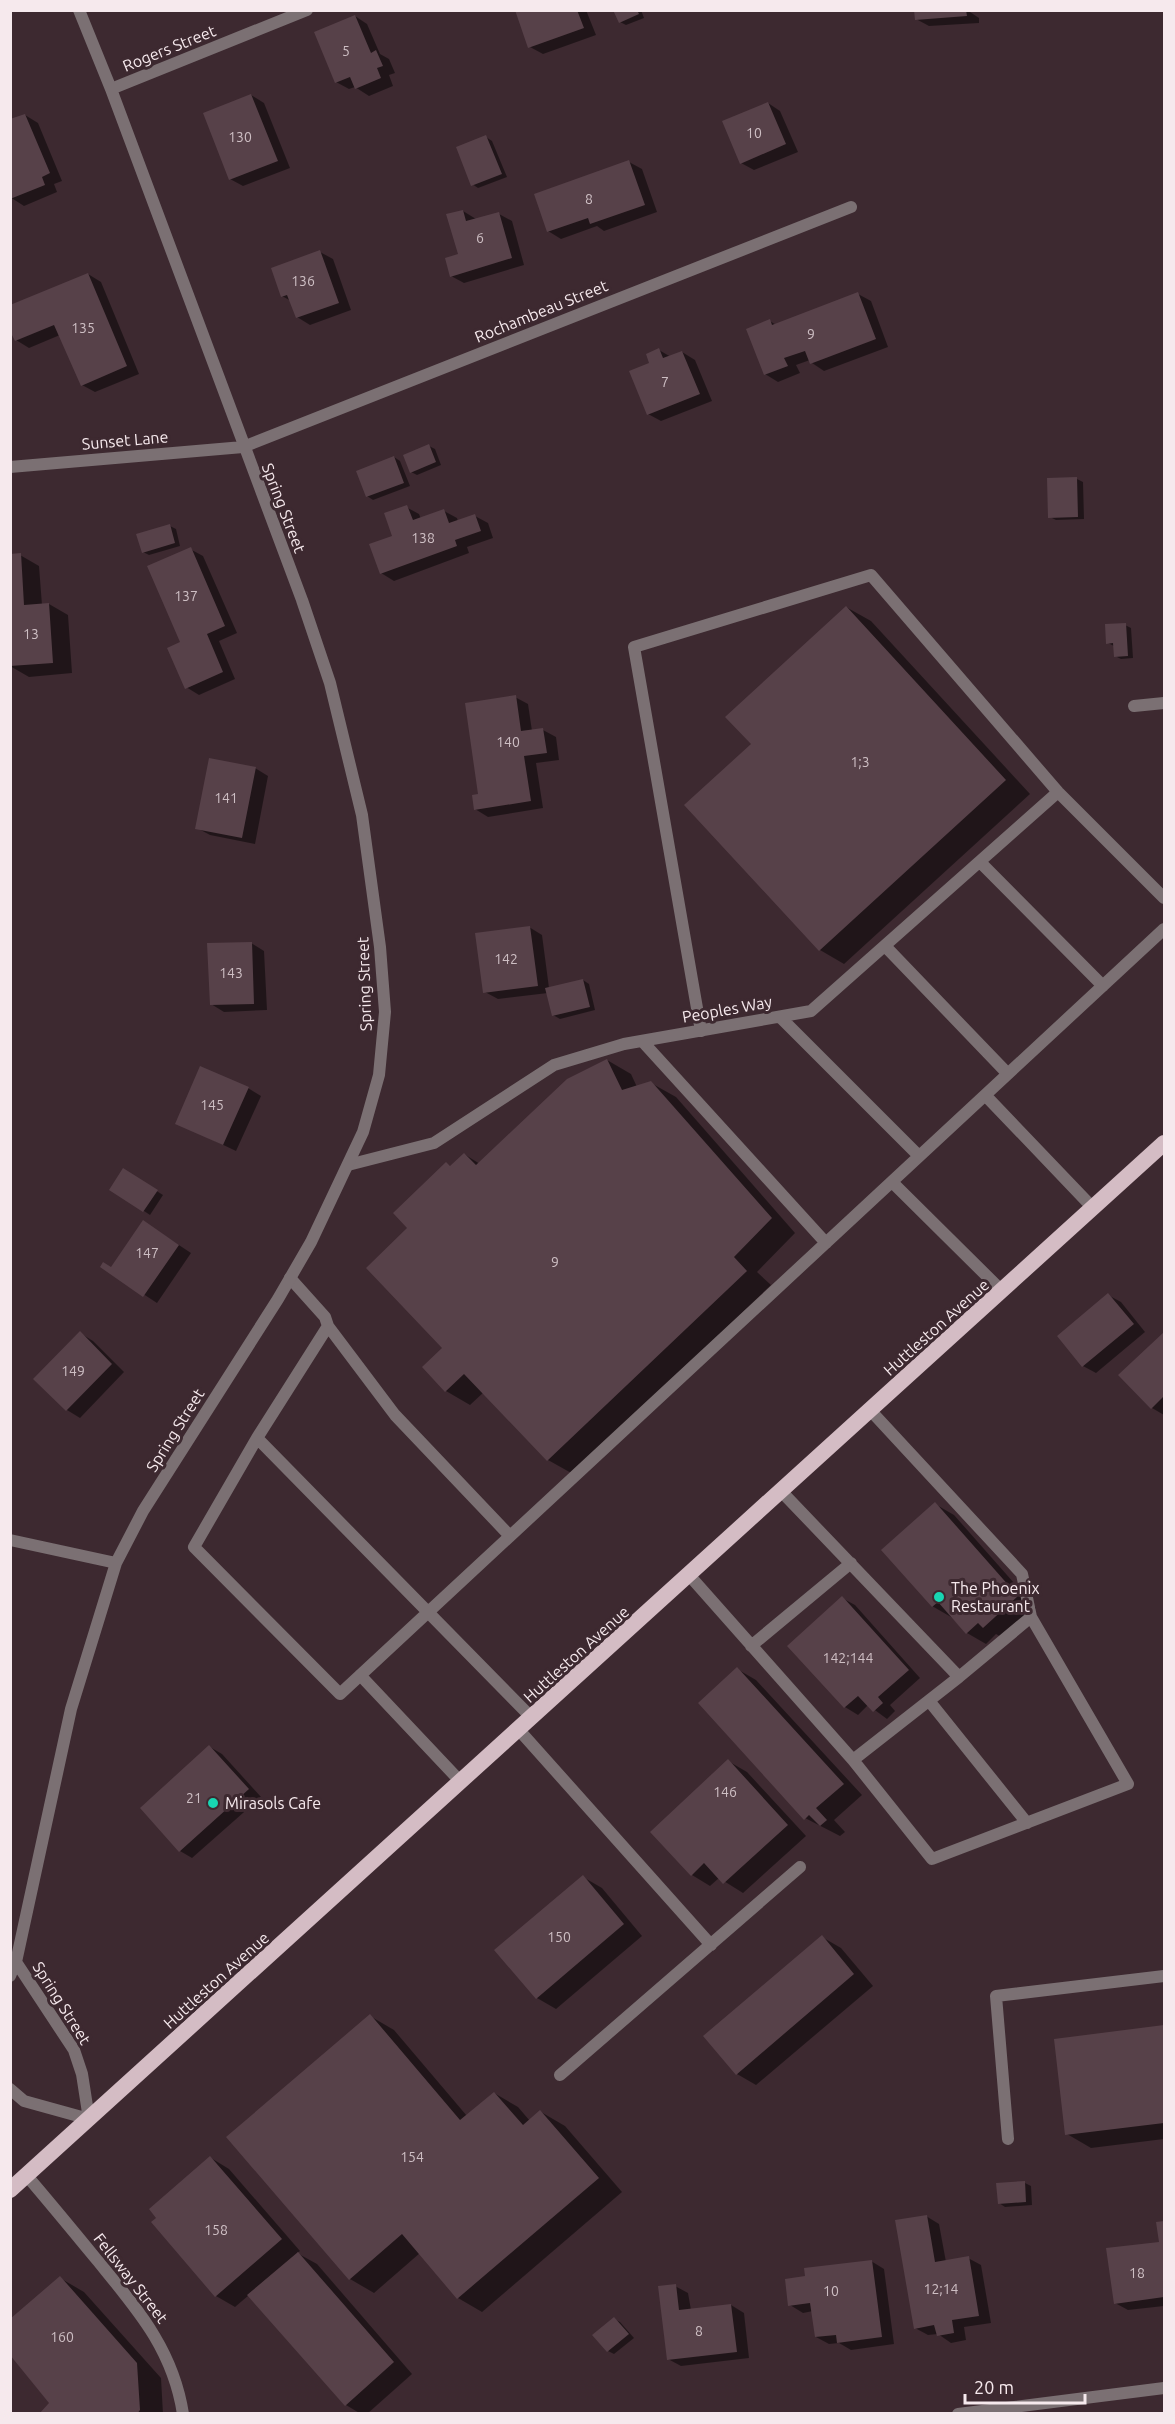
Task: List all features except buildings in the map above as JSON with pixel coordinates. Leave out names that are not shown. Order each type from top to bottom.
[{"type":"highway","name":"Huttleston Avenue","points":[[10,2190],[1164,1143]]},
{"type":"street","name":"Spring Street","points":[[10,1976],[16,1962],[71,1709],[116,1563],[143,1511],[290,1278],[348,1165],[363,1132],[379,1075],[385,1012],[380,946],[362,815],[330,683],[302,600],[111,89],[79,10]]},
{"type":"street","name":"Rogers Street","points":[[111,89],[307,10]]},
{"type":"street","name":"Rochambeau Street","points":[[243,447],[851,207]]},
{"type":"street","name":"Sunset Lane","points":[[10,467],[243,447]]},
{"type":"street","points":[[701,1031],[634,647],[871,575],[1058,792],[1164,898]]},
{"type":"street","points":[[1134,706],[1164,703]]},
{"type":"street","name":"Peoples Way","points":[[348,1165],[434,1143],[554,1065],[624,1044],[811,1011],[1058,792]]},
{"type":"street","points":[[980,862],[1103,986]]},
{"type":"street","points":[[328,1326],[257,1438],[194,1547],[340,1694],[1164,929]]},
{"type":"street","points":[[885,946],[1008,1074]]},
{"type":"street","points":[[780,1017],[919,1156]]},
{"type":"street","points":[[643,1042],[826,1243]]},
{"type":"street","points":[[985,1095],[1093,1208]]},
{"type":"street","points":[[892,1182],[1002,1292]]},
{"type":"street","points":[[290,1278],[325,1317],[328,1326],[395,1415],[510,1536]]},
{"type":"street","points":[[689,1575],[853,1760],[932,1859],[1128,1784],[1031,1617],[1022,1574],[871,1411]]},
{"type":"street","points":[[257,1438],[426,1613],[532,1718]]},
{"type":"street","points":[[781,1491],[959,1677]]},
{"type":"street","points":[[10,1540],[116,1563]]},
{"type":"street","points":[[752,1646],[851,1563]]},
{"type":"street","points":[[853,1760],[930,1702],[1031,1617]]},
{"type":"street","points":[[360,1675],[461,1782]]},
{"type":"street","points":[[930,1702],[1028,1823]]},
{"type":"street","points":[[519,1730],[711,1945]]},
{"type":"street","points":[[560,2075],[800,1867]]},
{"type":"street","name":"Spring Street","points":[[16,1962],[74,2050],[82,2074],[89,2119]]},
{"type":"street","points":[[1008,2139],[996,1996],[1164,1976]]},
{"type":"street","points":[[10,2089],[24,2101],[89,2119]]},
{"type":"street","name":"Fellsway Street","points":[[27,2175],[144,2317],[168,2359],[181,2397],[183,2414]]},
{"type":"street","points":[[958,2414],[1164,2388]]},
{"type":"place","name":"The Phoenix Restaurant","points":[[939,1597]]},
{"type":"place","name":"Mirasols Cafe","points":[[213,1803]]}]
